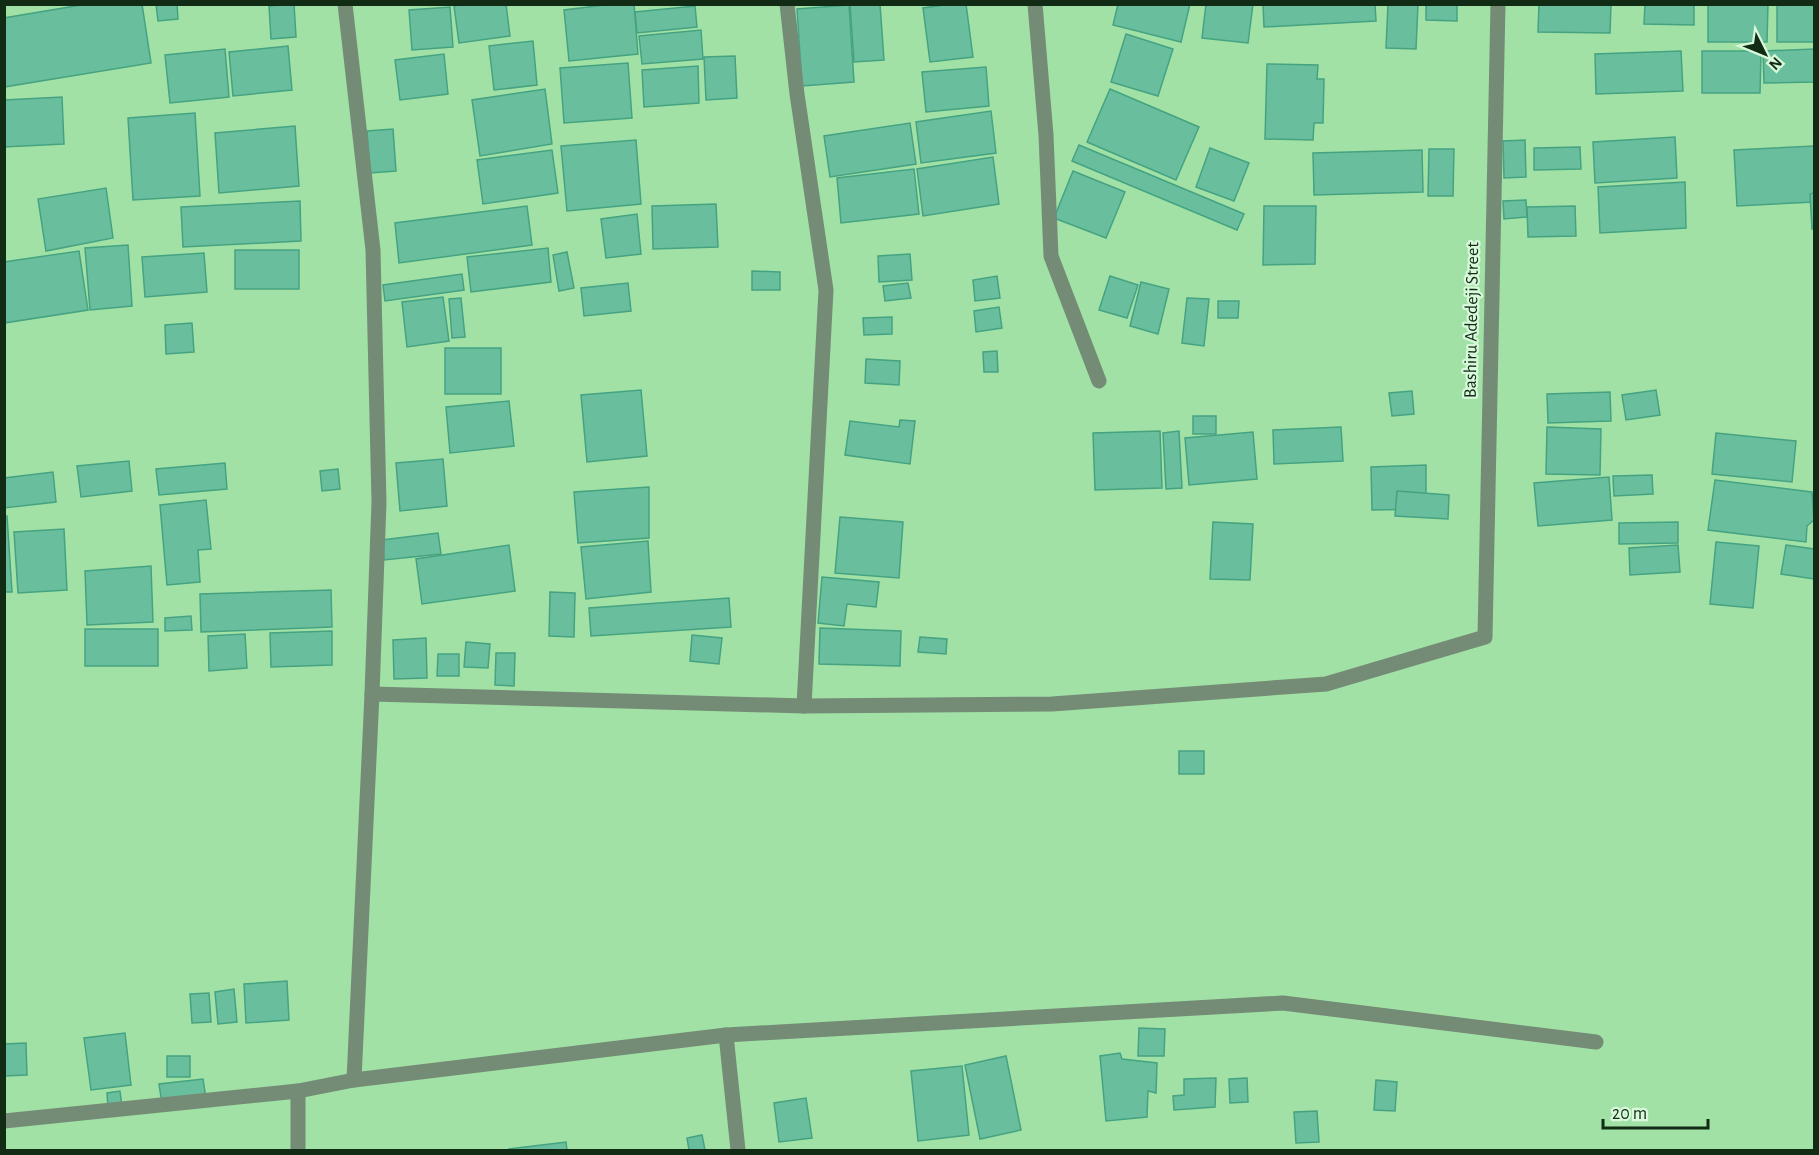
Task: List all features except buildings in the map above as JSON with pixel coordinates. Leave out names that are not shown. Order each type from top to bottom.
[{"type":"street","points":[[345,4],[373,250],[378,502],[372,694],[354,1080]]},
{"type":"street","points":[[372,694],[804,706],[826,291],[796,94],[787,4]]},
{"type":"street","points":[[1035,4],[1046,135],[1051,256],[1100,381]]},
{"type":"street","name":"Bashiru Adedeji Street","points":[[804,706],[1052,704],[1326,684],[1485,637],[1498,4]]},
{"type":"street","points":[[4,1121],[298,1091],[354,1080],[726,1035],[1283,1004],[1596,1042]]},
{"type":"street","points":[[726,1035],[738,1150]]},
{"type":"street","points":[[298,1091],[298,1150]]}]
